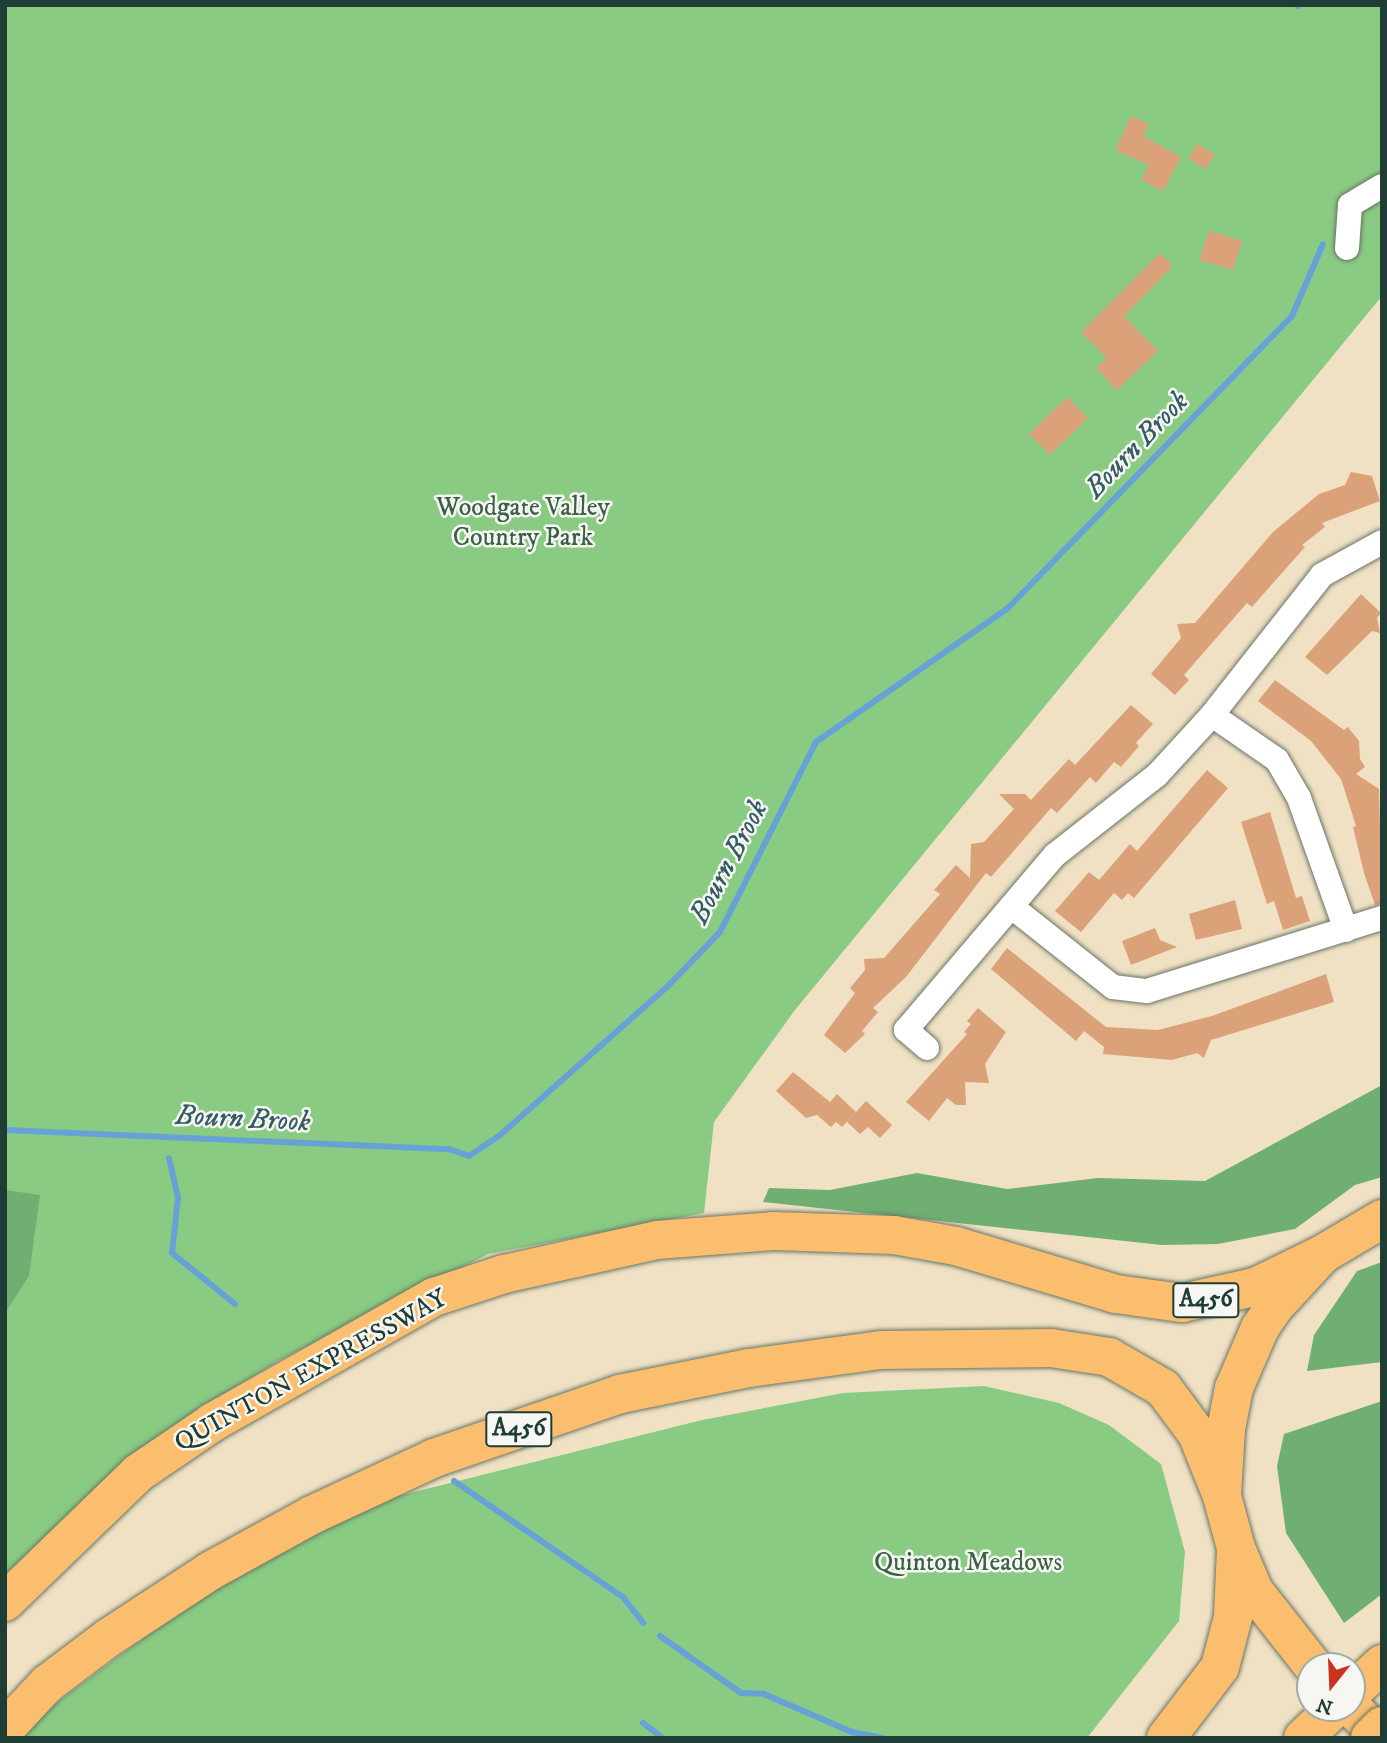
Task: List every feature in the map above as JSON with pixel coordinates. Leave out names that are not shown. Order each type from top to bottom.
[{"type":"highway","points":[[1302,1652],[1254,1591],[1236,1548],[1222,1496],[1226,1429],[1234,1388],[1274,1307],[1323,1254],[1382,1219]]},
{"type":"highway","name":"QUINTON EXPRESSWAY","points":[[5,1602],[138,1473],[213,1422],[434,1297],[503,1274],[657,1240],[773,1231],[894,1236],[956,1246],[1116,1294],[1182,1303],[1255,1287],[1323,1254]]},
{"type":"highway","name":"A456","points":[[5,1729],[47,1684],[108,1638],[211,1571],[312,1515],[434,1458],[620,1394],[749,1368],[881,1350],[1051,1348],[1110,1357],[1163,1388],[1197,1434],[1222,1496]]},
{"type":"highway","points":[[1166,1738],[1220,1667],[1233,1618],[1236,1548]]},
{"type":"highway","points":[[1366,1679],[1382,1664]]},
{"type":"highway","points":[[1303,1738],[1320,1722]]},
{"type":"highway","points":[[1366,1722],[1382,1738]]},
{"type":"highway","points":[[1370,1738],[1382,1726]]},
{"type":"street","points":[[1347,247],[1350,205],[1382,186]]},
{"type":"street","points":[[927,1048],[906,1030],[1055,855],[1157,775],[1212,715],[1322,575],[1382,542]]},
{"type":"street","points":[[1212,715],[1277,760],[1299,798],[1346,930]]},
{"type":"street","points":[[1012,906],[1114,987],[1147,991],[1382,918]]},
{"type":"green space","name":"Woodgate Valley Country Park","points":[[5,5],[1382,5],[1382,296],[795,1010],[714,1122],[704,1213],[488,1254],[280,1360],[195,1412],[46,1535],[5,1581]]},
{"type":"green space","points":[[1382,1085],[1382,1177],[1355,1185],[1295,1229],[1218,1244],[1162,1245],[763,1202],[769,1188],[830,1190],[917,1173],[1007,1189],[1098,1178],[1205,1181]]},
{"type":"green space","points":[[5,1190],[40,1195],[29,1276],[5,1313]]},
{"type":"green space","points":[[1382,1262],[1382,1362],[1307,1371],[1314,1335],[1357,1271]]},
{"type":"green space","name":"Quinton Meadows","points":[[984,1386],[1059,1403],[1109,1425],[1161,1464],[1185,1552],[1179,1621],[1087,1738],[9,1738],[196,1599],[366,1504],[702,1420],[843,1393]]},
{"type":"green space","points":[[1382,1401],[1382,1594],[1344,1623],[1286,1533],[1277,1466],[1284,1434]]},
{"type":"building","points":[[1131,116],[1149,124],[1143,136],[1181,157],[1163,191],[1141,180],[1149,165],[1115,150]]},
{"type":"building","points":[[1197,144],[1215,154],[1206,169],[1188,159]]},
{"type":"building","points":[[1209,231],[1242,241],[1233,270],[1199,260]]},
{"type":"building","points":[[1160,253],[1173,266],[1124,316],[1158,351],[1117,390],[1096,368],[1107,358],[1081,332]]},
{"type":"building","points":[[1067,397],[1088,418],[1050,455],[1029,434]]},
{"type":"building","points":[[1351,472],[1372,476],[1380,501],[1322,523],[1325,527],[1302,545],[1305,547],[1252,607],[1247,603],[1184,675],[1189,680],[1175,695],[1151,674],[1181,638],[1177,624],[1195,623],[1273,532],[1319,494],[1345,485]]},
{"type":"building","points":[[1361,594],[1381,613],[1377,618],[1380,633],[1372,631],[1327,675],[1305,657]]},
{"type":"building","points":[[1275,680],[1344,730],[1348,727],[1359,741],[1360,759],[1365,767],[1356,774],[1379,789],[1382,904],[1375,905],[1364,873],[1353,827],[1356,826],[1341,779],[1311,741],[1258,701]]},
{"type":"building","points":[[1131,705],[1153,724],[1136,743],[1139,746],[1121,767],[1114,762],[1096,783],[1090,777],[1057,813],[1051,808],[991,877],[986,873],[906,977],[873,1008],[878,1012],[862,1031],[865,1034],[845,1053],[824,1035],[855,993],[850,988],[865,970],[864,959],[884,958],[940,894],[934,890],[956,865],[970,878],[971,844],[984,842],[1014,809],[999,794],[1025,794],[1031,800],[1069,759],[1075,765]]},
{"type":"building","points":[[1207,770],[1228,788],[1134,898],[1128,893],[1122,900],[1114,893],[1081,932],[1055,911],[1089,872],[1099,880],[1130,844],[1137,851]]},
{"type":"building","points":[[1270,812],[1296,898],[1302,896],[1310,921],[1283,930],[1274,901],[1267,904],[1241,822]]},
{"type":"building","points":[[1235,900],[1242,929],[1196,940],[1189,914]]},
{"type":"building","points":[[1155,928],[1160,940],[1177,947],[1131,965],[1122,941]]},
{"type":"building","points":[[1007,948],[1106,1027],[1158,1030],[1212,1016],[1326,974],[1334,1002],[1211,1040],[1204,1058],[1197,1053],[1172,1060],[1103,1054],[1104,1047],[1084,1031],[1076,1041],[991,969]]},
{"type":"building","points":[[978,1008],[1006,1032],[985,1064],[989,1083],[965,1082],[966,1105],[956,1105],[947,1098],[929,1121],[906,1102],[967,1034],[964,1032],[971,1024],[967,1021]]},
{"type":"building","points":[[793,1072],[830,1102],[837,1094],[856,1112],[842,1127],[836,1122],[831,1127],[817,1115],[806,1118],[776,1091]]},
{"type":"building","points":[[866,1101],[892,1125],[880,1138],[868,1127],[860,1134],[847,1122]]},
{"type":"waterway","name":"Bourn Brook","points":[[5,1130],[449,1149],[469,1156],[499,1136],[670,984],[720,932],[816,742],[1007,609],[1292,316],[1323,244]]},
{"type":"waterway","points":[[169,1158],[178,1198],[172,1253],[235,1304]]},
{"type":"waterway","points":[[454,1481],[623,1597],[643,1623]]},
{"type":"waterway","points":[[660,1636],[741,1693],[764,1694],[852,1732],[882,1738]]},
{"type":"waterway","points":[[643,1723],[663,1738]]}]
